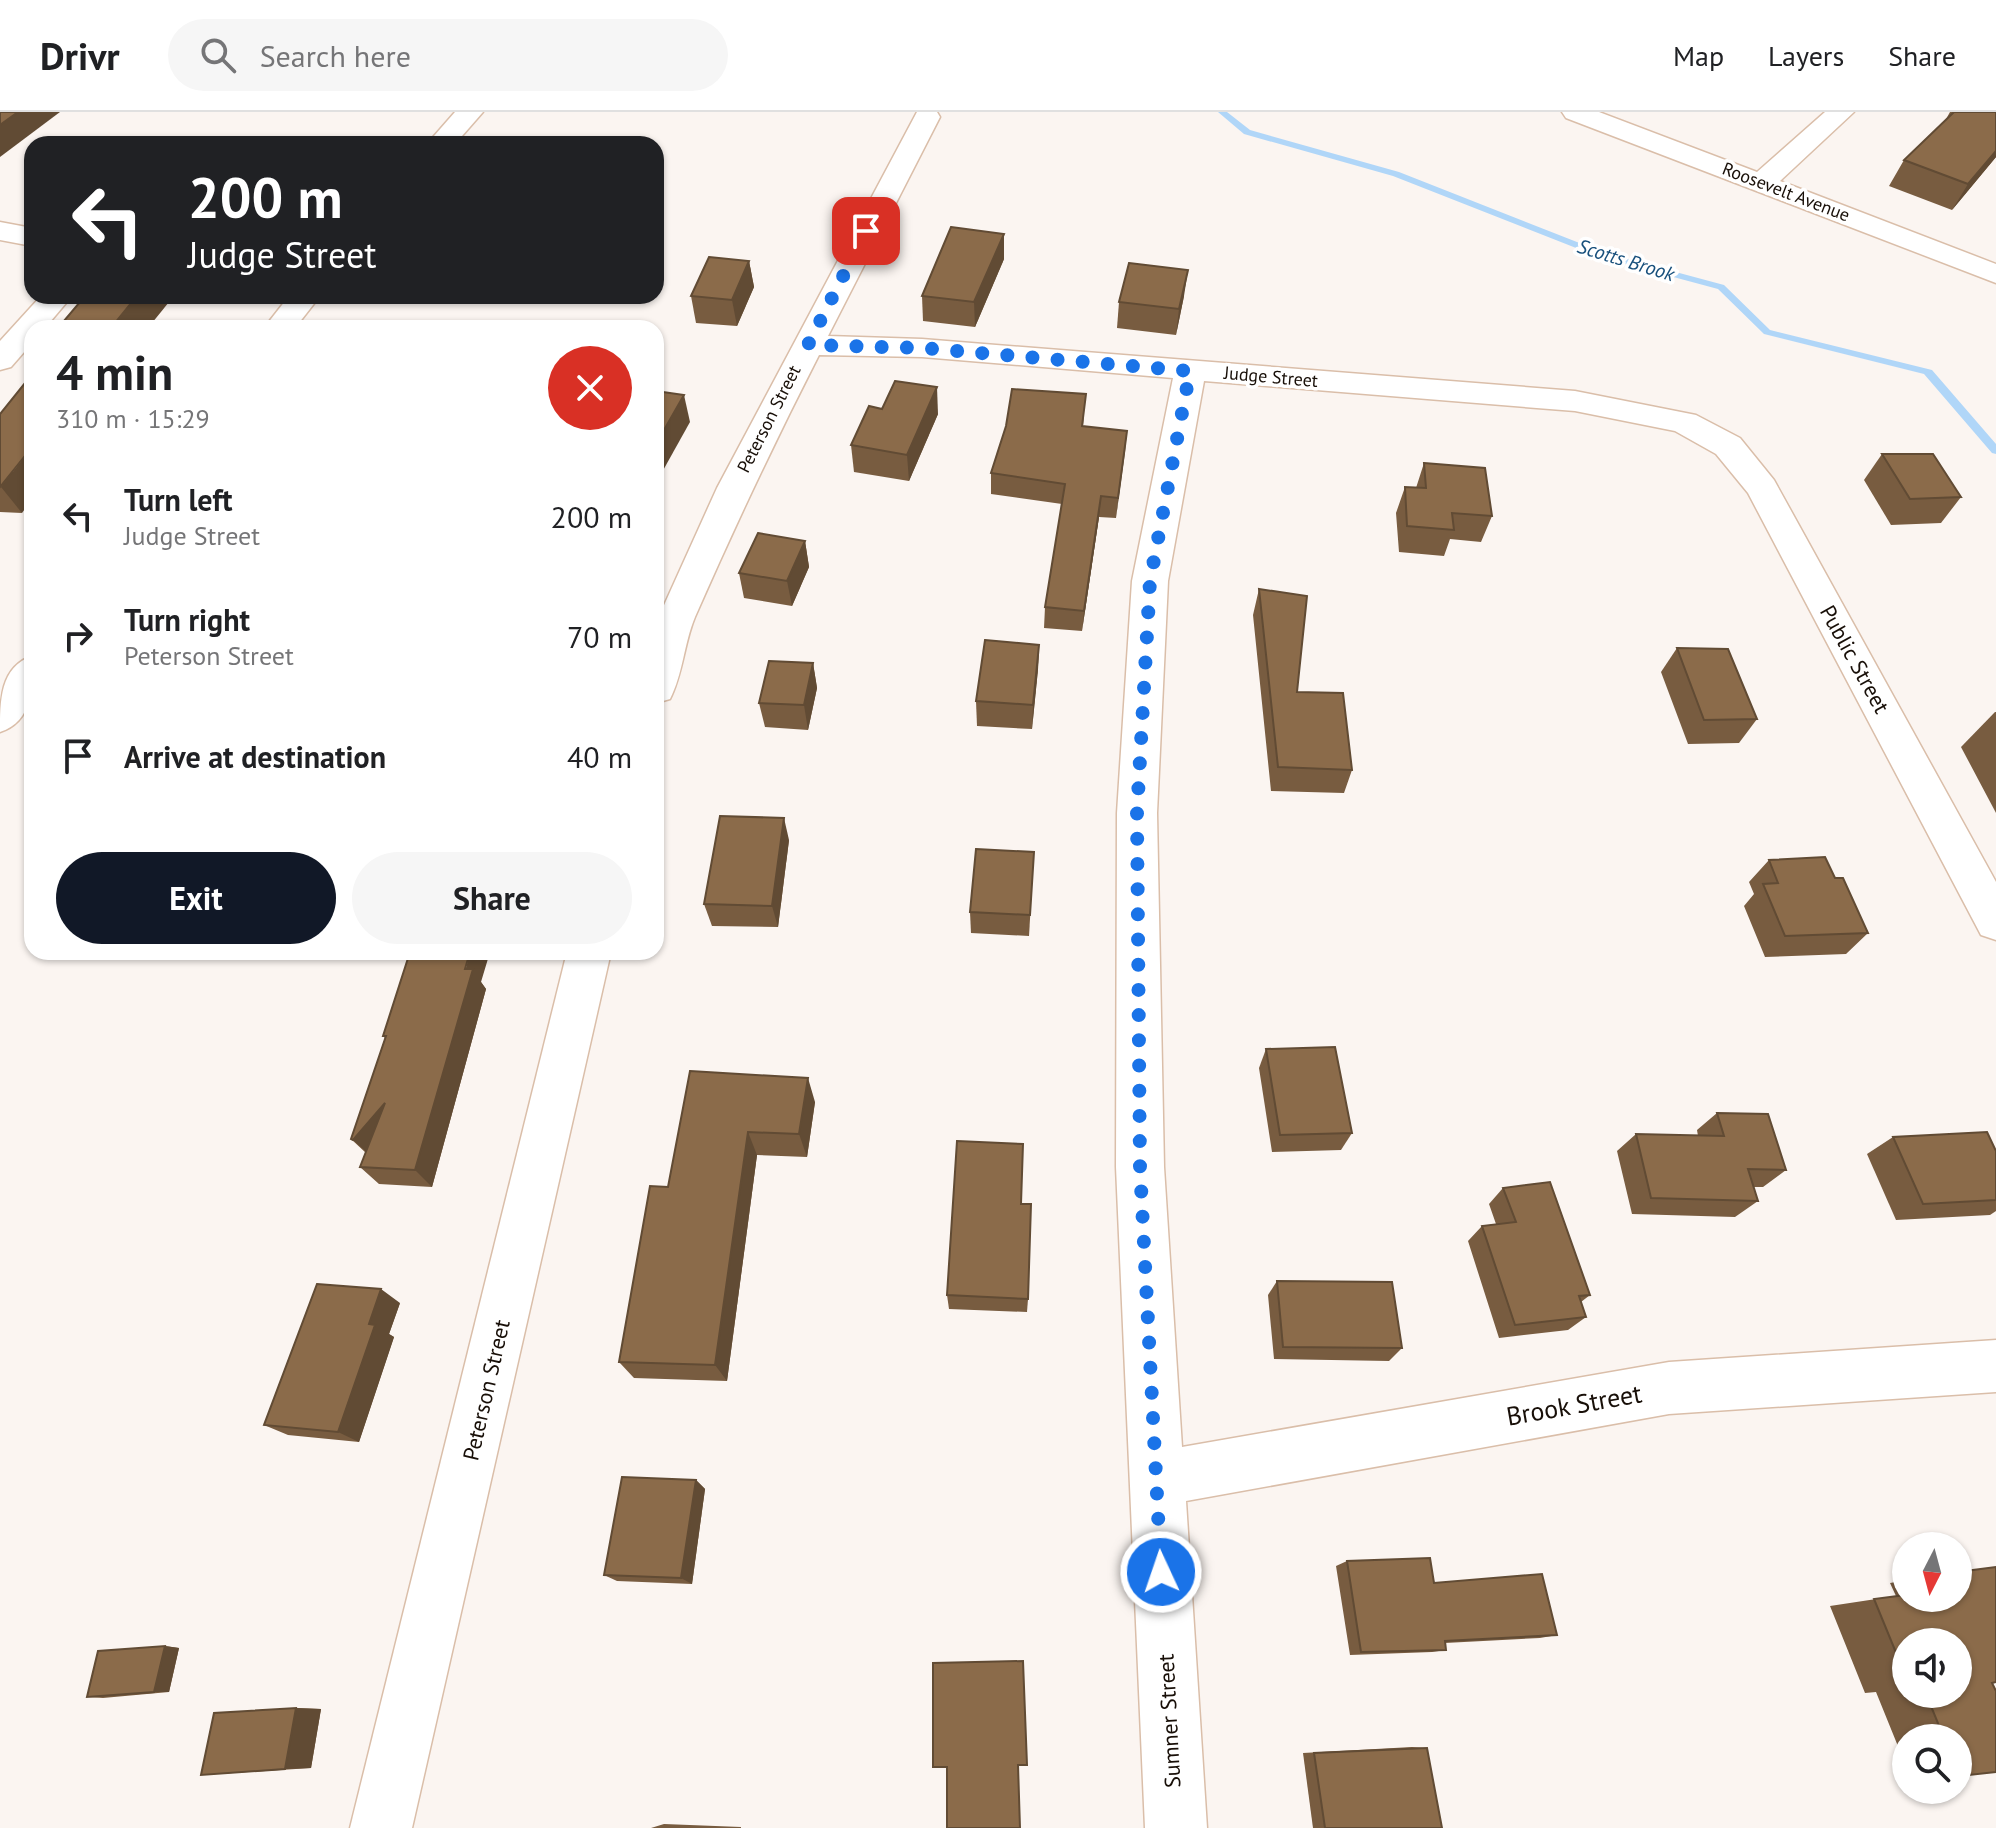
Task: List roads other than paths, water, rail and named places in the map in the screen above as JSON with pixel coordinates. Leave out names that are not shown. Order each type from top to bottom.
[{"type":"street","points":[[448,136],[470,112]]},
{"type":"street","name":"Roosevelt Avenue","points":[[1575,112],[1996,274]]},
{"type":"street","points":[[1762,182],[1841,112]]},
{"type":"street","name":"Peterson Street","points":[[664,658],[672,628],[734,488],[927,117]]},
{"type":"street","points":[[0,231],[24,236]]},
{"type":"street","points":[[36,320],[50,304]]},
{"type":"street","points":[[286,320],[298,304]]},
{"type":"street","points":[[0,360],[24,333]]},
{"type":"street","name":"Judge Street","points":[[808,345],[922,348],[1575,401],[1684,422]]},
{"type":"street","name":"Sumner Street","points":[[1176,1828],[1140,1167],[1137,813],[1150,581],[1190,371]]},
{"type":"street","name":"Public Street","points":[[1684,422],[1728,446],[1762,488],[1996,922]]},
{"type":"street","points":[[0,717],[24,682]]},
{"type":"street","name":"Peterson Street","points":[[381,1828],[587,960]]},
{"type":"street","name":"Brook Street","points":[[1156,1479],[1669,1388],[1996,1366]]},
{"type":"waterway","name":"Scotts Brook","points":[[1222,112],[1247,132],[1396,174],[1602,255],[1721,287],[1767,332],[1928,372],[1996,451]]}]
